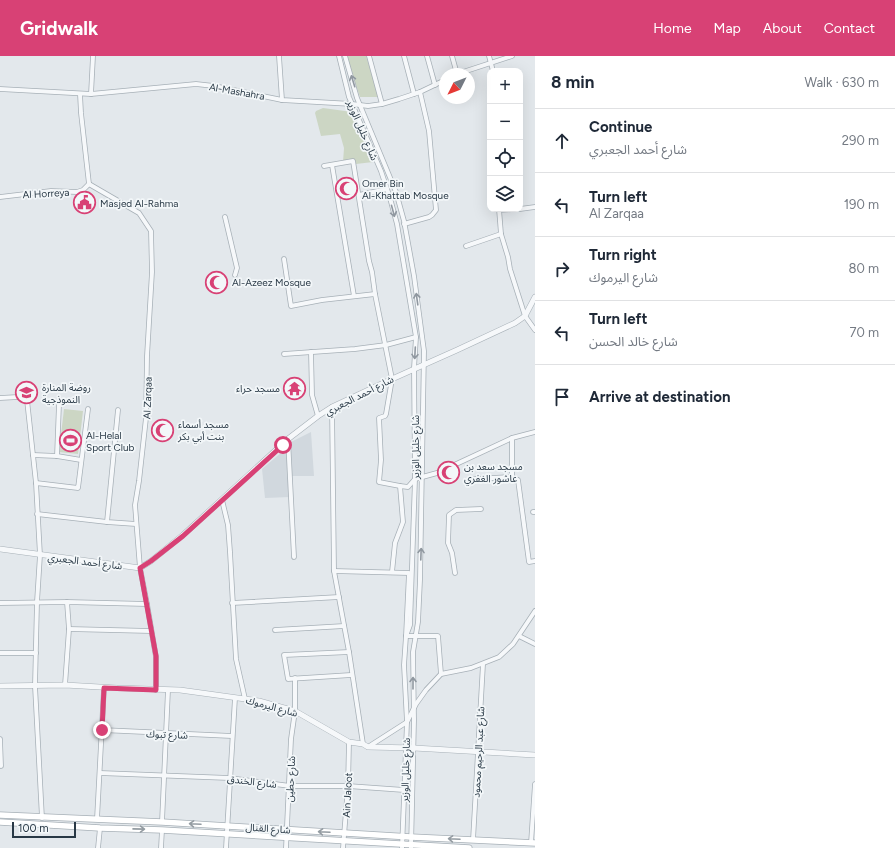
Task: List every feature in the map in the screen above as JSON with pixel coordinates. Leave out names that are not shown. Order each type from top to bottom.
[{"type":"main road","name":"شارع القنال","points":[[0,815],[162,822],[533,843]]},
{"type":"main road","name":"شارع القنال","points":[[0,822],[344,840],[403,846],[470,848]]},
{"type":"street","points":[[91,94],[93,56]]},
{"type":"street","points":[[279,56],[282,100]]},
{"type":"street","name":"شارع خليل الوزير","points":[[339,56],[352,104],[381,171],[397,224],[416,337],[414,368],[415,479],[410,625],[406,636],[404,665],[407,722],[403,846]]},
{"type":"street","name":"شارع خليل الوزير","points":[[345,56],[357,98],[396,192],[404,224],[415,284],[424,351],[419,608],[413,652],[414,748],[411,846]]},
{"type":"street","points":[[369,56],[382,104]]},
{"type":"street","points":[[404,56],[414,94]]},
{"type":"street","points":[[427,56],[435,85]]},
{"type":"street","points":[[452,56],[455,68]]},
{"type":"street","points":[[490,56],[493,68]]},
{"type":"street","points":[[475,68],[512,56]]},
{"type":"street","name":"Al-Mashahra","points":[[0,89],[91,94],[196,84],[214,86],[282,100],[352,104],[361,106],[382,104],[420,92],[439,83]]},
{"type":"street","points":[[404,224],[429,217],[436,210],[429,131],[420,92]]},
{"type":"street","points":[[80,94],[89,184]]},
{"type":"street","points":[[324,166],[352,161],[375,294],[392,379],[386,414],[385,416],[379,418],[381,460],[379,482],[408,487],[415,479],[437,473],[512,438],[535,432]]},
{"type":"street","points":[[332,165],[354,296]]},
{"type":"street","name":"Al Horreya","points":[[0,197],[51,191],[77,192],[83,190],[89,184]]},
{"type":"street","name":"Al Zarqaa","points":[[89,184],[140,213],[151,231],[152,272],[147,356],[146,418],[139,481],[134,505],[140,568],[156,656],[156,690]]},
{"type":"street","points":[[359,195],[387,189]]},
{"type":"street","points":[[523,209],[535,208]]},
{"type":"street","points":[[499,212],[501,234],[524,316],[535,329]]},
{"type":"street","points":[[225,216],[237,268],[235,275]]},
{"type":"street","points":[[466,246],[501,234]]},
{"type":"street","points":[[284,259],[291,306],[322,300],[375,294]]},
{"type":"street","name":"شارع أحمد الجعبري","points":[[0,549],[140,568],[183,536],[288,439],[318,416],[332,407],[414,368],[515,323],[524,316],[535,297]]},
{"type":"street","points":[[284,354],[386,345],[416,337]]},
{"type":"street","points":[[311,352],[312,395],[318,416]]},
{"type":"street","points":[[0,398],[18,397]]},
{"type":"street","points":[[27,400],[36,483],[40,555],[37,602],[35,686],[42,818]]},
{"type":"street","points":[[57,456],[59,404]]},
{"type":"street","points":[[332,407],[334,571],[349,652],[351,675],[365,745],[407,722],[426,690],[441,674],[471,668],[499,657],[513,644],[535,611]]},
{"type":"street","points":[[36,483],[78,488],[88,409]]},
{"type":"street","points":[[107,522],[118,410]]},
{"type":"street","points":[[512,438],[512,477]]},
{"type":"street","points":[[288,439],[294,557]]},
{"type":"street","points":[[33,455],[57,456],[81,460]]},
{"type":"street","points":[[474,479],[512,477],[518,480],[529,562],[535,561]]},
{"type":"street","points":[[392,572],[395,543],[402,522],[400,486]]},
{"type":"street","points":[[222,500],[228,525],[236,659],[245,699]]},
{"type":"street","points":[[455,573],[452,553],[448,543],[449,515],[456,510],[481,509]]},
{"type":"street","points":[[37,514],[136,524]]},
{"type":"street","points":[[334,571],[409,573],[406,636],[438,636],[441,674]]},
{"type":"street","points":[[232,603],[339,598]]},
{"type":"street","points":[[66,685],[69,628],[67,602]]},
{"type":"street","points":[[0,603],[67,602],[147,604]]},
{"type":"street","points":[[275,630],[344,626]]},
{"type":"street","points":[[69,628],[151,631]]},
{"type":"street","points":[[519,636],[535,644]]},
{"type":"street","points":[[0,653],[36,652]]},
{"type":"street","points":[[349,652],[284,655],[288,679],[351,675]]},
{"type":"street","name":"شارع عبد الرحيم محمود","points":[[474,840],[477,753],[483,664]]},
{"type":"street","name":"شارع حطين","points":[[286,848],[295,711],[295,678]]},
{"type":"street","name":"شارع اليرموك","points":[[0,686],[66,685],[104,688],[180,690],[259,701],[295,711],[349,742],[365,745],[535,756]]},
{"type":"street","points":[[97,820],[104,688]]},
{"type":"street","points":[[162,822],[168,690]]},
{"type":"street","points":[[226,848],[235,698]]},
{"type":"street","name":"شارع تبوك","points":[[102,730],[232,736]]},
{"type":"street","points":[[0,739],[1,766]]},
{"type":"street","name":"Ain Jaloot","points":[[343,848],[348,786],[349,742]]},
{"type":"street","name":"شارع الخندق","points":[[100,773],[229,778],[290,786],[348,786],[404,790]]},
{"type":"street","points":[[533,843],[535,784]]},
{"type":"street","points":[[98,848],[100,828]]},
{"type":"street","points":[[161,848],[162,830]]},
{"type":"shaded area","points":[[311,432],[314,476],[292,476],[291,442]]},
{"type":"shaded area","points":[[288,447],[290,497],[265,498],[262,469]]},
{"type":"green space","points":[[346,56],[366,56],[379,97],[360,97]]},
{"type":"green space","points":[[323,108],[352,112],[373,162],[356,164],[354,160],[343,162],[344,148],[340,134],[321,136],[315,113]]},
{"type":"green space","name":"Al-Helal Sport Club","points":[[64,409],[83,411],[78,454],[59,452]]},
{"type":"place","name":"Omer Bin Al-Khattab Mosque","points":[[347,189]]},
{"type":"place","name":"Masjed Al-Rahma","points":[[85,203]]},
{"type":"place","name":"Al-Azeez Mosque","points":[[216,282]]},
{"type":"place","name":"مسجد حراء","points":[[295,388]]},
{"type":"place","name":"روضة المنارة النموذجية","points":[[27,393]]},
{"type":"place","name":"مسجد أسماء بنت أبي بكر","points":[[162,430]]},
{"type":"place","name":"Al-Helal Sport Club","points":[[70,441]]},
{"type":"place","name":"مسجد سعد بن عاشور الغفري","points":[[448,472]]},
{"type":"route","points":[[102,730],[104,688],[156,690],[156,656],[140,568],[183,536],[283,445]]}]
